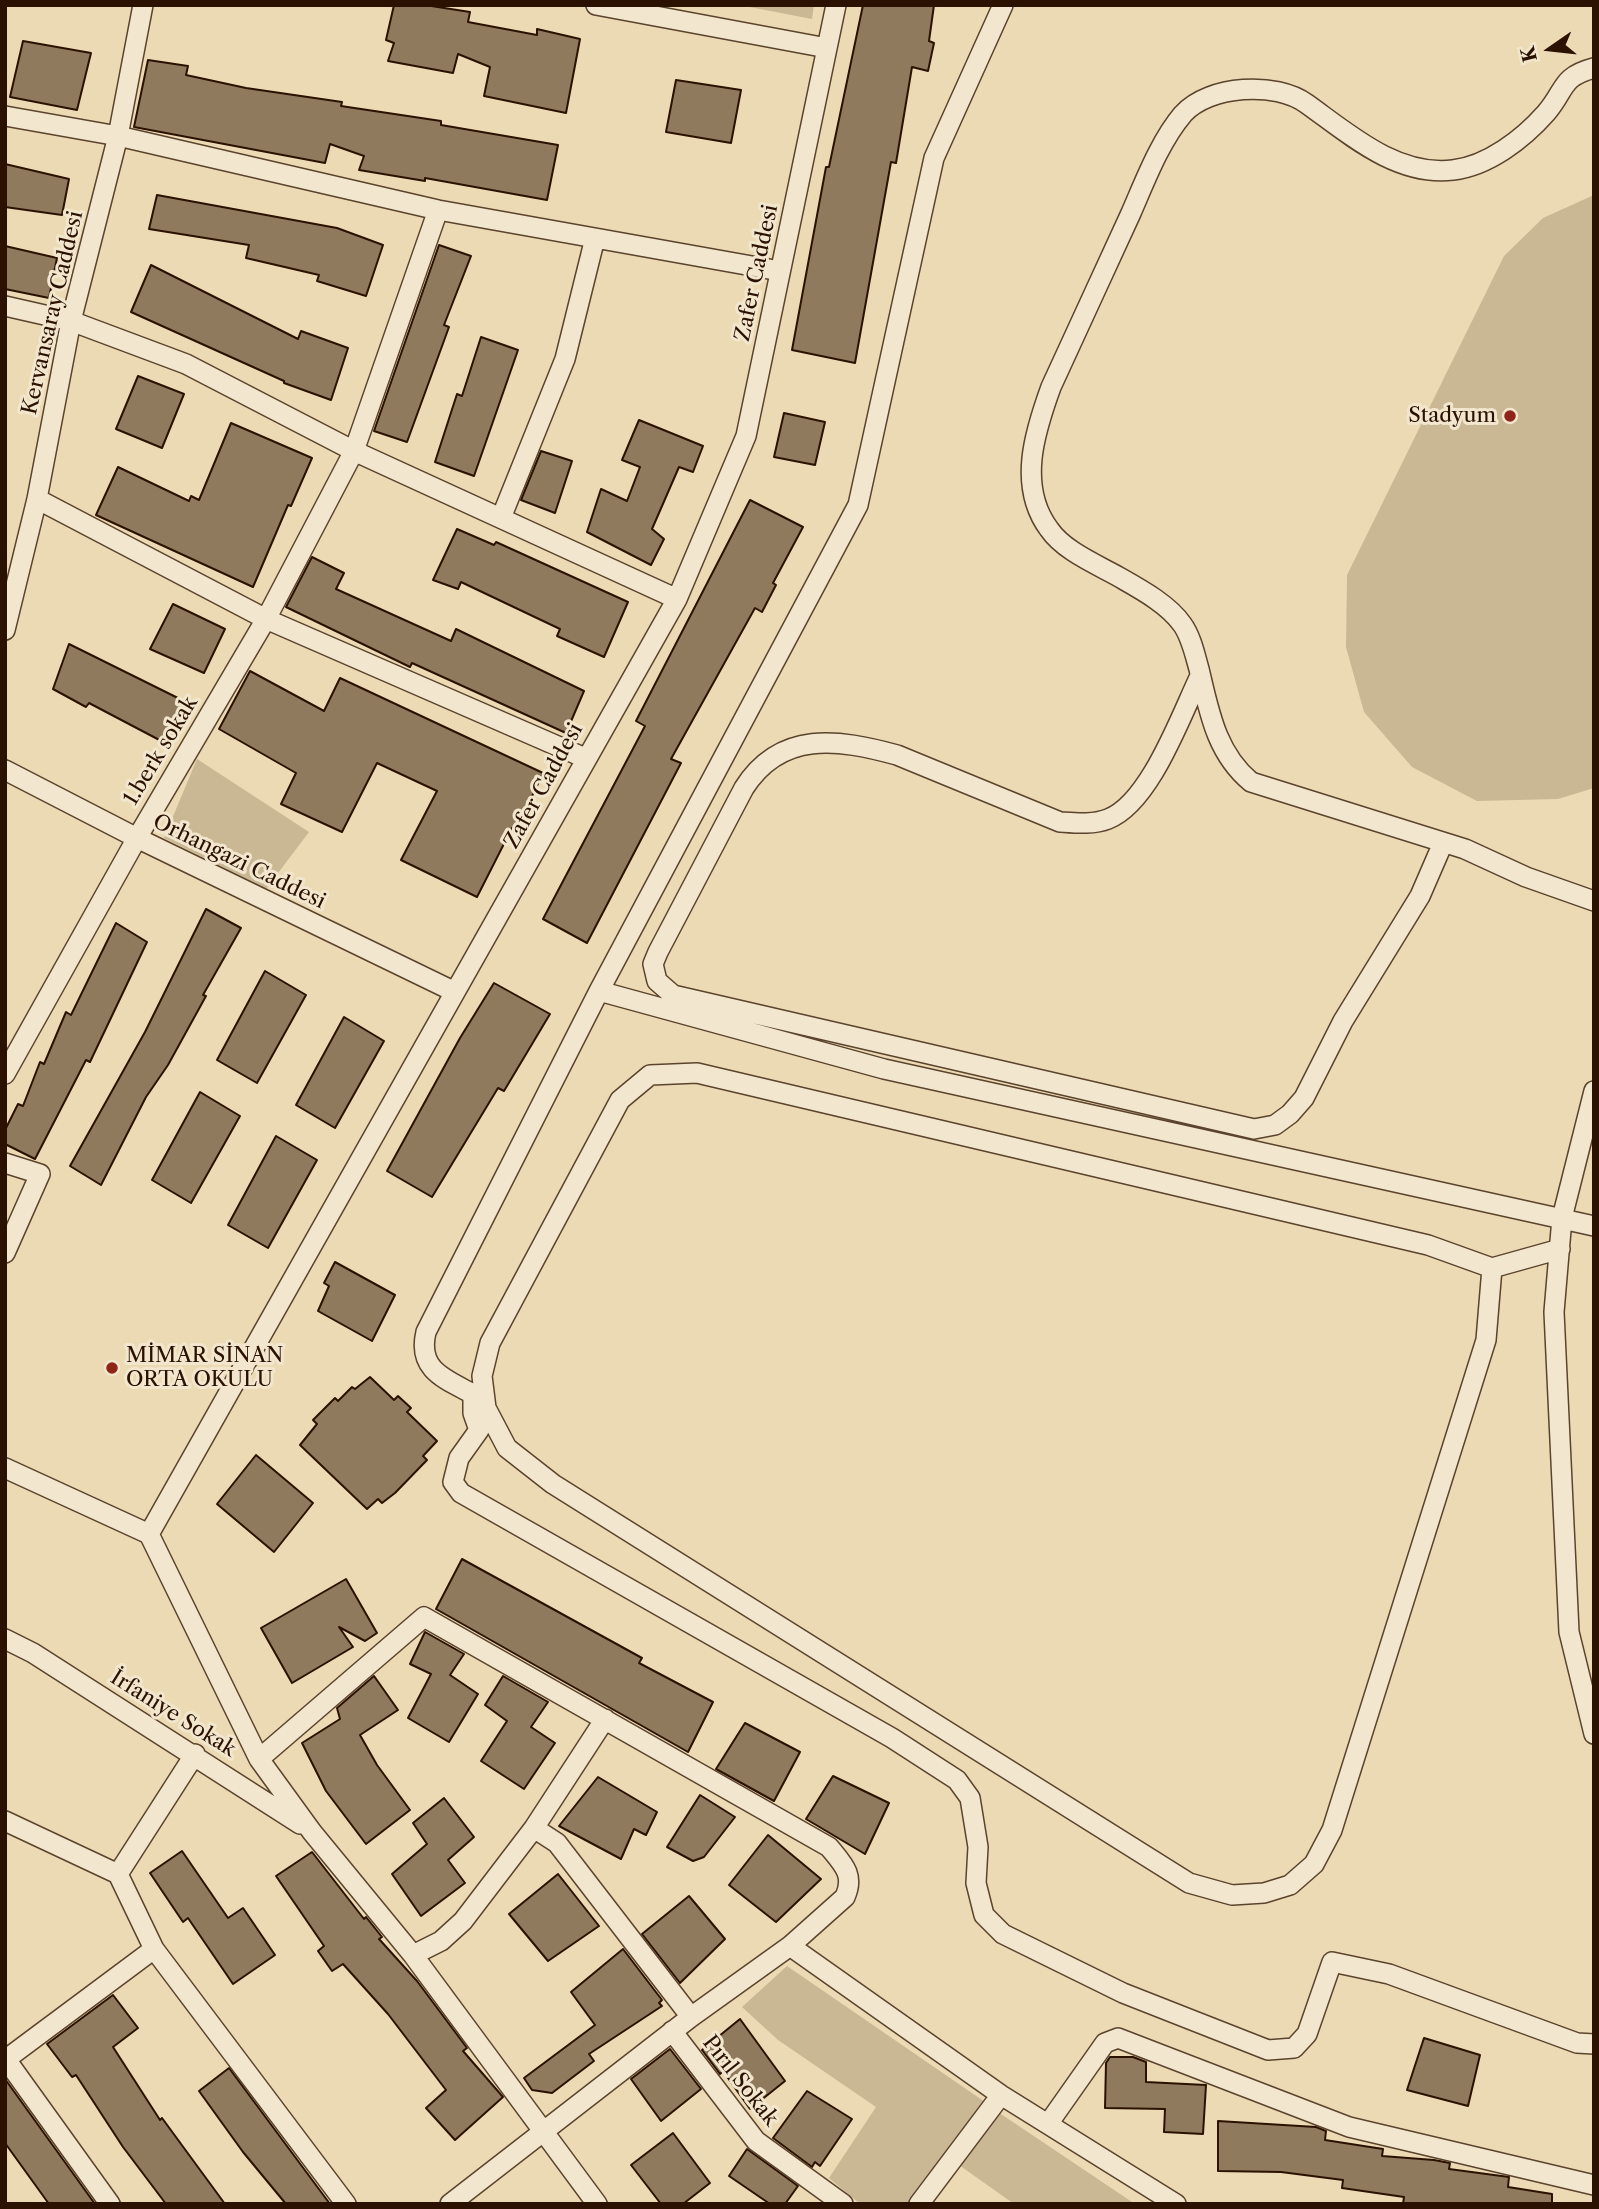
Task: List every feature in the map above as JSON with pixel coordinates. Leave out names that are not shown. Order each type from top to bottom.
[{"type":"street","name":"Kervansaray Caddesi","points":[[5,629],[37,499],[71,321],[118,136],[143,5]]},
{"type":"street","points":[[596,5],[827,48]]},
{"type":"street","name":"Zafer Caddesi","points":[[149,1534],[677,599],[746,436],[836,5]]},
{"type":"street","points":[[1003,5],[934,158],[858,505],[599,991],[426,1332],[423,1347],[428,1365],[440,1376],[473,1394],[472,1413],[479,1430],[454,1470],[453,1482],[461,1493],[892,1738],[957,1780],[970,1798],[976,1819],[976,1883],[984,1915],[1003,1934],[1123,1993],[1268,2050],[1294,2048],[1307,2034],[1332,1962],[1389,1975],[1577,2043],[1594,2044]]},
{"type":"street","points":[[1594,68],[1570,77],[1547,111],[1501,151],[1470,168],[1449,171],[1396,162],[1360,142],[1304,101],[1273,91],[1246,89],[1210,97],[1184,113],[1143,188],[1051,387],[1031,458],[1033,496],[1049,529],[1075,552],[1132,584],[1173,614],[1184,626],[1212,722],[1223,749],[1234,768],[1251,782],[1465,849],[1526,877],[1575,892],[1594,901]]},
{"type":"street","points":[[5,116],[118,136],[438,210],[780,271]]},
{"type":"street","name":"1.berk sokak","points":[[5,1074],[137,838],[266,619],[354,451],[438,210]]},
{"type":"street","points":[[501,518],[565,359],[595,238]]},
{"type":"street","points":[[5,306],[71,321],[186,365],[354,451],[677,599]]},
{"type":"street","points":[[37,499],[266,619],[585,758]]},
{"type":"street","points":[[1200,676],[1138,795],[1108,820],[1084,824],[1060,822],[897,755],[870,748],[807,744],[780,751],[758,766],[744,788],[658,952],[653,964],[657,981],[673,995],[1254,1129],[1275,1125],[1290,1114],[1304,1098],[1343,1021],[1420,896],[1443,843]]},
{"type":"street","name":"Orhangazi Caddesi","points":[[5,770],[137,838],[454,992]]},
{"type":"street","points":[[599,991],[884,1069],[1594,1226]]},
{"type":"street","points":[[1492,1268],[1486,1340],[1332,1830],[1314,1864],[1290,1885],[1264,1893],[1232,1895],[1189,1883],[553,1484],[507,1448],[486,1408],[482,1376],[491,1343],[620,1100],[650,1075],[697,1073],[1427,1245],[1492,1268],[1560,1249]]},
{"type":"street","points":[[1594,1091],[1562,1218],[1554,1312],[1569,1632],[1594,1734]]},
{"type":"street","points":[[5,1163],[40,1174],[5,1253]]},
{"type":"street","points":[[5,1468],[149,1534],[259,1759],[312,1832],[413,1955],[597,2204]]},
{"type":"street","points":[[259,1759],[424,1617],[829,1847],[849,1870],[850,1886],[845,1897],[790,1946],[672,2031],[450,2204]]},
{"type":"street","name":"İrfaniye Sokak","points":[[5,1639],[33,1653],[195,1754],[312,1832]]},
{"type":"street","points":[[413,1955],[441,1941],[463,1921],[534,1828],[605,1719]]},
{"type":"street","points":[[118,1874],[195,1754]]},
{"type":"street","points":[[5,1821],[118,1874],[154,1949],[346,2204]]},
{"type":"street","points":[[534,1828],[557,1843],[691,2017]]},
{"type":"street","points":[[790,1946],[1001,2095],[1176,2204]]},
{"type":"street","points":[[110,2204],[6,2059],[154,1949]]},
{"type":"street","name":"Pırıl Sokak","points":[[672,2031],[756,2141],[844,2204]]},
{"type":"street","points":[[1048,2124],[1105,2042],[1118,2038],[1349,2127],[1594,2185]]},
{"type":"street","points":[[919,2204],[1001,2095]]},
{"type":"shaded area","points":[[739,5],[814,5],[812,19]]},
{"type":"shaded area","name":"Stadyum","points":[[1594,195],[1594,788],[1558,799],[1477,801],[1412,767],[1364,712],[1346,647],[1347,575],[1504,256],[1543,218]]},
{"type":"shaded area","points":[[197,759],[309,832],[266,889],[164,838]]},
{"type":"shaded area","points":[[787,1966],[985,2102],[911,2204],[860,2204],[829,2178],[876,2107],[778,2040],[742,2007]]},
{"type":"shaded area","points":[[998,2112],[1135,2204],[1014,2204],[959,2165]]},
{"type":"building","points":[[394,5],[425,5],[470,12],[468,22],[537,35],[537,29],[580,39],[566,113],[484,96],[490,67],[458,54],[453,73],[388,61],[394,43],[386,40]]},
{"type":"building","points":[[863,5],[934,5],[929,41],[934,43],[928,71],[912,67],[896,163],[891,162],[855,363],[792,350],[826,167],[829,167]]},
{"type":"building","points":[[23,41],[91,53],[77,110],[10,97]]},
{"type":"building","points":[[148,60],[188,66],[186,75],[246,88],[342,102],[341,106],[441,121],[441,125],[558,145],[547,200],[425,178],[425,181],[359,170],[364,156],[330,144],[325,163],[134,127]]},
{"type":"building","points":[[676,80],[741,90],[731,143],[666,132]]},
{"type":"building","points":[[5,164],[69,179],[62,215],[5,207]]},
{"type":"building","points":[[157,195],[337,228],[383,245],[366,296],[317,281],[319,275],[246,258],[249,245],[149,229]]},
{"type":"building","points":[[439,245],[471,256],[444,325],[449,327],[407,442],[374,431]]},
{"type":"building","points":[[5,246],[57,258],[49,298],[5,289]]},
{"type":"building","points":[[151,265],[298,339],[301,331],[348,348],[331,400],[284,383],[131,312]]},
{"type":"building","points":[[481,337],[518,350],[474,476],[435,462],[457,394],[462,396]]},
{"type":"building","points":[[138,376],[184,394],[162,448],[116,429]]},
{"type":"building","points":[[784,413],[825,422],[815,465],[774,457]]},
{"type":"building","points":[[639,420],[703,446],[693,472],[679,467],[652,529],[664,539],[651,565],[587,532],[601,489],[627,501],[640,467],[622,460]]},
{"type":"building","points":[[231,423],[312,458],[291,506],[288,505],[253,587],[96,515],[118,467],[189,501],[191,496],[199,500]]},
{"type":"building","points":[[541,451],[572,461],[555,513],[521,500]]},
{"type":"building","points":[[750,500],[803,527],[773,583],[776,585],[762,612],[755,608],[671,759],[681,763],[587,943],[543,919],[645,726],[636,721]]},
{"type":"building","points":[[457,529],[494,545],[496,542],[628,602],[604,657],[557,636],[560,629],[461,582],[458,589],[433,580]]},
{"type":"building","points":[[312,557],[344,573],[336,589],[451,641],[456,629],[584,691],[566,733],[412,663],[410,667],[286,607]]},
{"type":"building","points":[[173,604],[225,629],[204,673],[150,649]]},
{"type":"building","points":[[69,644],[188,703],[167,744],[89,703],[86,707],[53,689]]},
{"type":"building","points":[[250,671],[324,711],[340,678],[543,773],[516,830],[512,828],[477,897],[401,860],[437,791],[377,763],[342,832],[281,804],[296,773],[219,729]]},
{"type":"building","points":[[206,909],[241,928],[168,1065],[146,1097],[101,1185],[70,1166],[145,1032]]},
{"type":"building","points":[[116,923],[147,942],[90,1062],[86,1060],[35,1159],[5,1144],[5,1130],[18,1104],[23,1106],[40,1062],[44,1064],[66,1012],[71,1015]]},
{"type":"building","points":[[265,971],[306,995],[257,1083],[217,1060]]},
{"type":"building","points":[[494,983],[550,1014],[504,1091],[498,1088],[432,1197],[387,1171],[460,1038]]},
{"type":"building","points":[[344,1017],[384,1041],[335,1128],[296,1105]]},
{"type":"building","points":[[200,1092],[240,1116],[191,1203],[152,1180]]},
{"type":"building","points":[[276,1136],[317,1160],[268,1248],[228,1225]]},
{"type":"building","points":[[335,1262],[395,1295],[372,1341],[318,1311],[329,1286],[324,1283]]},
{"type":"building","points":[[370,1377],[394,1400],[398,1396],[411,1408],[407,1412],[437,1441],[423,1456],[427,1460],[395,1493],[382,1503],[378,1499],[367,1509],[300,1445],[317,1424],[313,1420],[335,1398],[338,1401],[352,1387],[355,1389]]},
{"type":"building","points":[[256,1455],[313,1503],[274,1552],[217,1504]]},
{"type":"building","points":[[462,1559],[642,1658],[639,1663],[713,1702],[688,1752],[436,1609]]},
{"type":"building","points":[[346,1579],[377,1633],[365,1641],[339,1627],[353,1647],[292,1683],[261,1628]]},
{"type":"building","points":[[425,1632],[464,1654],[450,1675],[478,1694],[449,1742],[408,1718],[431,1674],[410,1664]]},
{"type":"building","points":[[374,1676],[398,1710],[360,1735],[377,1765],[410,1810],[366,1844],[326,1791],[302,1743],[340,1719],[337,1708]]},
{"type":"building","points":[[503,1676],[548,1702],[531,1727],[555,1743],[524,1789],[481,1761],[507,1721],[485,1705]]},
{"type":"building","points":[[745,1723],[800,1752],[774,1801],[716,1769]]},
{"type":"building","points":[[833,1776],[889,1803],[865,1854],[806,1819]]},
{"type":"building","points":[[598,1777],[657,1812],[646,1835],[634,1829],[621,1859],[559,1826]]},
{"type":"building","points":[[700,1795],[735,1817],[704,1857],[693,1861],[667,1847]]},
{"type":"building","points":[[444,1798],[474,1837],[448,1860],[465,1883],[421,1916],[392,1874],[427,1844],[413,1823]]},
{"type":"building","points":[[768,1835],[821,1879],[776,1922],[729,1885]]},
{"type":"building","points":[[182,1851],[228,1918],[243,1908],[275,1955],[233,1984],[188,1918],[183,1922],[150,1873]]},
{"type":"building","points":[[312,1852],[364,1919],[366,1917],[382,1937],[379,1939],[417,1981],[467,2048],[463,2051],[503,2097],[455,2140],[426,2108],[446,2090],[388,2014],[343,1964],[332,1971],[318,1951],[324,1946],[276,1876]]},
{"type":"building","points":[[558,1874],[599,1926],[548,1961],[509,1914]]},
{"type":"building","points":[[689,1896],[725,1939],[680,1983],[642,1934]]},
{"type":"building","points":[[623,1949],[662,2000],[659,2003],[662,2006],[589,2054],[594,2061],[552,2093],[532,2090],[524,2078],[595,2025],[571,1992]]},
{"type":"building","points":[[113,1995],[138,2028],[113,2047],[160,2120],[162,2118],[225,2204],[166,2204],[123,2147],[76,2075],[72,2077],[47,2044]]},
{"type":"building","points":[[740,2019],[785,2081],[750,2109],[723,2071],[720,2074],[702,2050]]},
{"type":"building","points":[[1424,2038],[1480,2055],[1468,2106],[1407,2090]]},
{"type":"building","points":[[670,2049],[701,2089],[661,2121],[631,2079]]},
{"type":"building","points":[[1110,2057],[1133,2057],[1146,2062],[1146,2082],[1206,2085],[1203,2134],[1164,2132],[1165,2109],[1105,2108],[1106,2063]]},
{"type":"building","points":[[229,2068],[330,2204],[286,2204],[243,2152],[199,2091]]},
{"type":"building","points":[[5,2079],[95,2204],[49,2204],[5,2143]]},
{"type":"building","points":[[807,2091],[852,2119],[820,2166],[815,2162],[812,2167],[773,2138]]},
{"type":"building","points":[[1218,2121],[1316,2127],[1326,2131],[1325,2140],[1383,2149],[1382,2156],[1434,2160],[1450,2163],[1449,2169],[1509,2177],[1508,2187],[1552,2194],[1552,2204],[1403,2204],[1404,2197],[1342,2188],[1343,2180],[1281,2172],[1218,2171]]},
{"type":"building","points":[[673,2133],[710,2183],[683,2204],[661,2204],[631,2165]]},
{"type":"building","points":[[747,2149],[798,2186],[785,2204],[770,2204],[729,2176]]},
{"type":"place","name":"Stadyum","points":[[1510,416]]},
{"type":"place","name":"MİMAR SİNAN ORTA OKULU","points":[[112,1368]]}]
